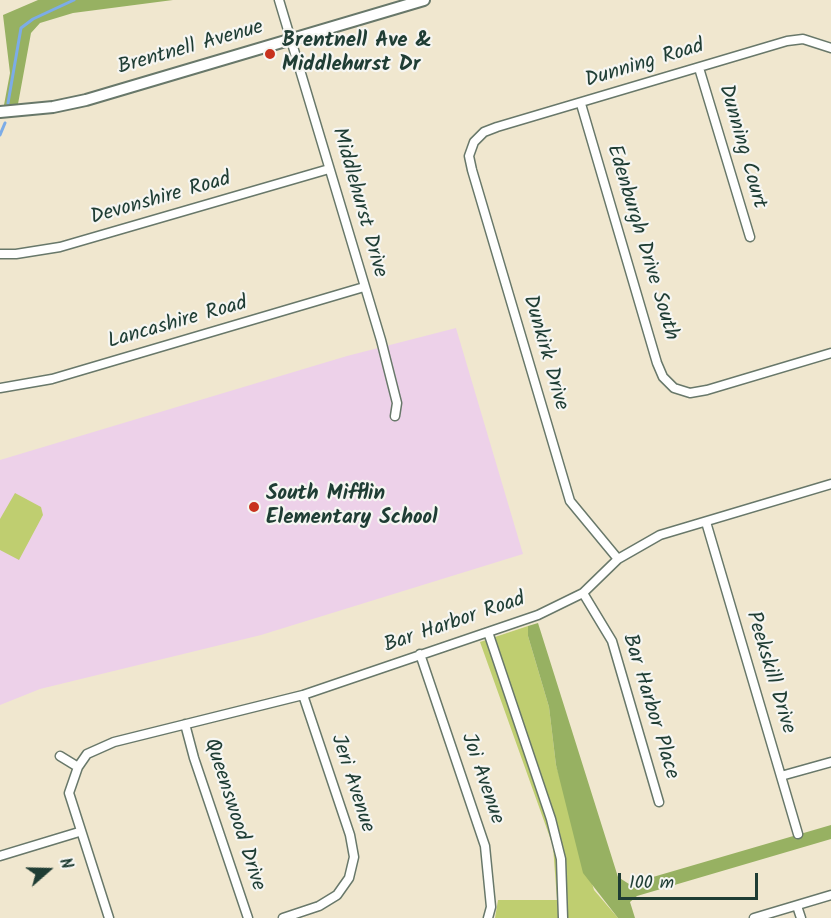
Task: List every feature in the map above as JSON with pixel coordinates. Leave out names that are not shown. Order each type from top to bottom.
[{"type":"street","name":"Middlehurst Drive","points":[[279,0],[392,383],[397,403],[395,416]]},
{"type":"street","name":"Brentnell Avenue","points":[[0,112],[53,107],[86,100],[424,0]]},
{"type":"street","name":"Dunning Road","points":[[474,142],[484,132],[497,127],[581,104],[787,41],[803,39],[831,48]]},
{"type":"street","name":"Dunning Court","points":[[699,68],[750,237]]},
{"type":"street","name":"Edenburgh Drive South","points":[[581,104],[657,363],[663,377],[674,388],[690,393],[707,390],[831,353]]},
{"type":"street","name":"Dunkirk Drive","points":[[474,142],[469,156],[472,170],[570,501],[618,559]]},
{"type":"street","name":"Devonshire Road","points":[[0,254],[16,255],[60,248],[329,169]]},
{"type":"street","name":"Lancashire Road","points":[[0,388],[52,379],[364,287]]},
{"type":"street","name":"Bar Harbor Road","points":[[78,767],[87,754],[114,742],[303,695],[538,615],[583,593],[618,559],[660,535],[831,484]]},
{"type":"street","name":"Peekskill Drive","points":[[706,522],[798,834]]},
{"type":"street","name":"Bar Harbor Place","points":[[583,593],[612,641],[659,802]]},
{"type":"street","points":[[488,632],[551,819],[561,859],[563,918]]},
{"type":"street","name":"Joi Avenue","points":[[420,654],[485,846],[491,907],[488,918]]},
{"type":"street","name":"Jeri Avenue","points":[[284,918],[319,906],[337,895],[350,878],[354,856],[350,835],[303,695]]},
{"type":"street","name":"Queenswood Drive","points":[[186,724],[194,758],[248,918]]},
{"type":"street","points":[[60,756],[78,767],[69,793],[109,918]]},
{"type":"street","points":[[781,776],[831,762]]},
{"type":"street","points":[[0,856],[80,832]]},
{"type":"street","points":[[754,918],[831,895]]},
{"type":"street","points":[[797,906],[801,918]]},
{"type":"shaded area","name":"South Mifflin Elementary School","points":[[456,328],[523,554],[261,635],[40,689],[0,705],[0,460],[347,356]]},
{"type":"green space","points":[[38,0],[173,0],[73,13],[40,23],[31,33],[18,104],[4,105],[10,73],[3,15]]},
{"type":"green space","points":[[15,493],[41,507],[43,515],[19,560],[0,550],[0,519]]},
{"type":"green space","points":[[538,623],[618,877],[629,884],[831,825],[831,839],[637,896],[630,902],[635,918],[618,918],[583,873],[556,765],[549,707],[528,636],[528,626]]},
{"type":"green space","points":[[528,626],[528,636],[549,707],[556,765],[594,890],[618,918],[495,918],[498,900],[557,900],[553,846],[480,642]]},
{"type":"waterway","points":[[8,103],[21,28],[33,19],[74,0]]},
{"type":"waterway","points":[[0,135],[5,123]]},
{"type":"place","name":"Brentnell Ave & Middlehurst Dr","points":[[270,54]]},
{"type":"place","name":"South Mifflin Elementary School","points":[[254,507]]}]
